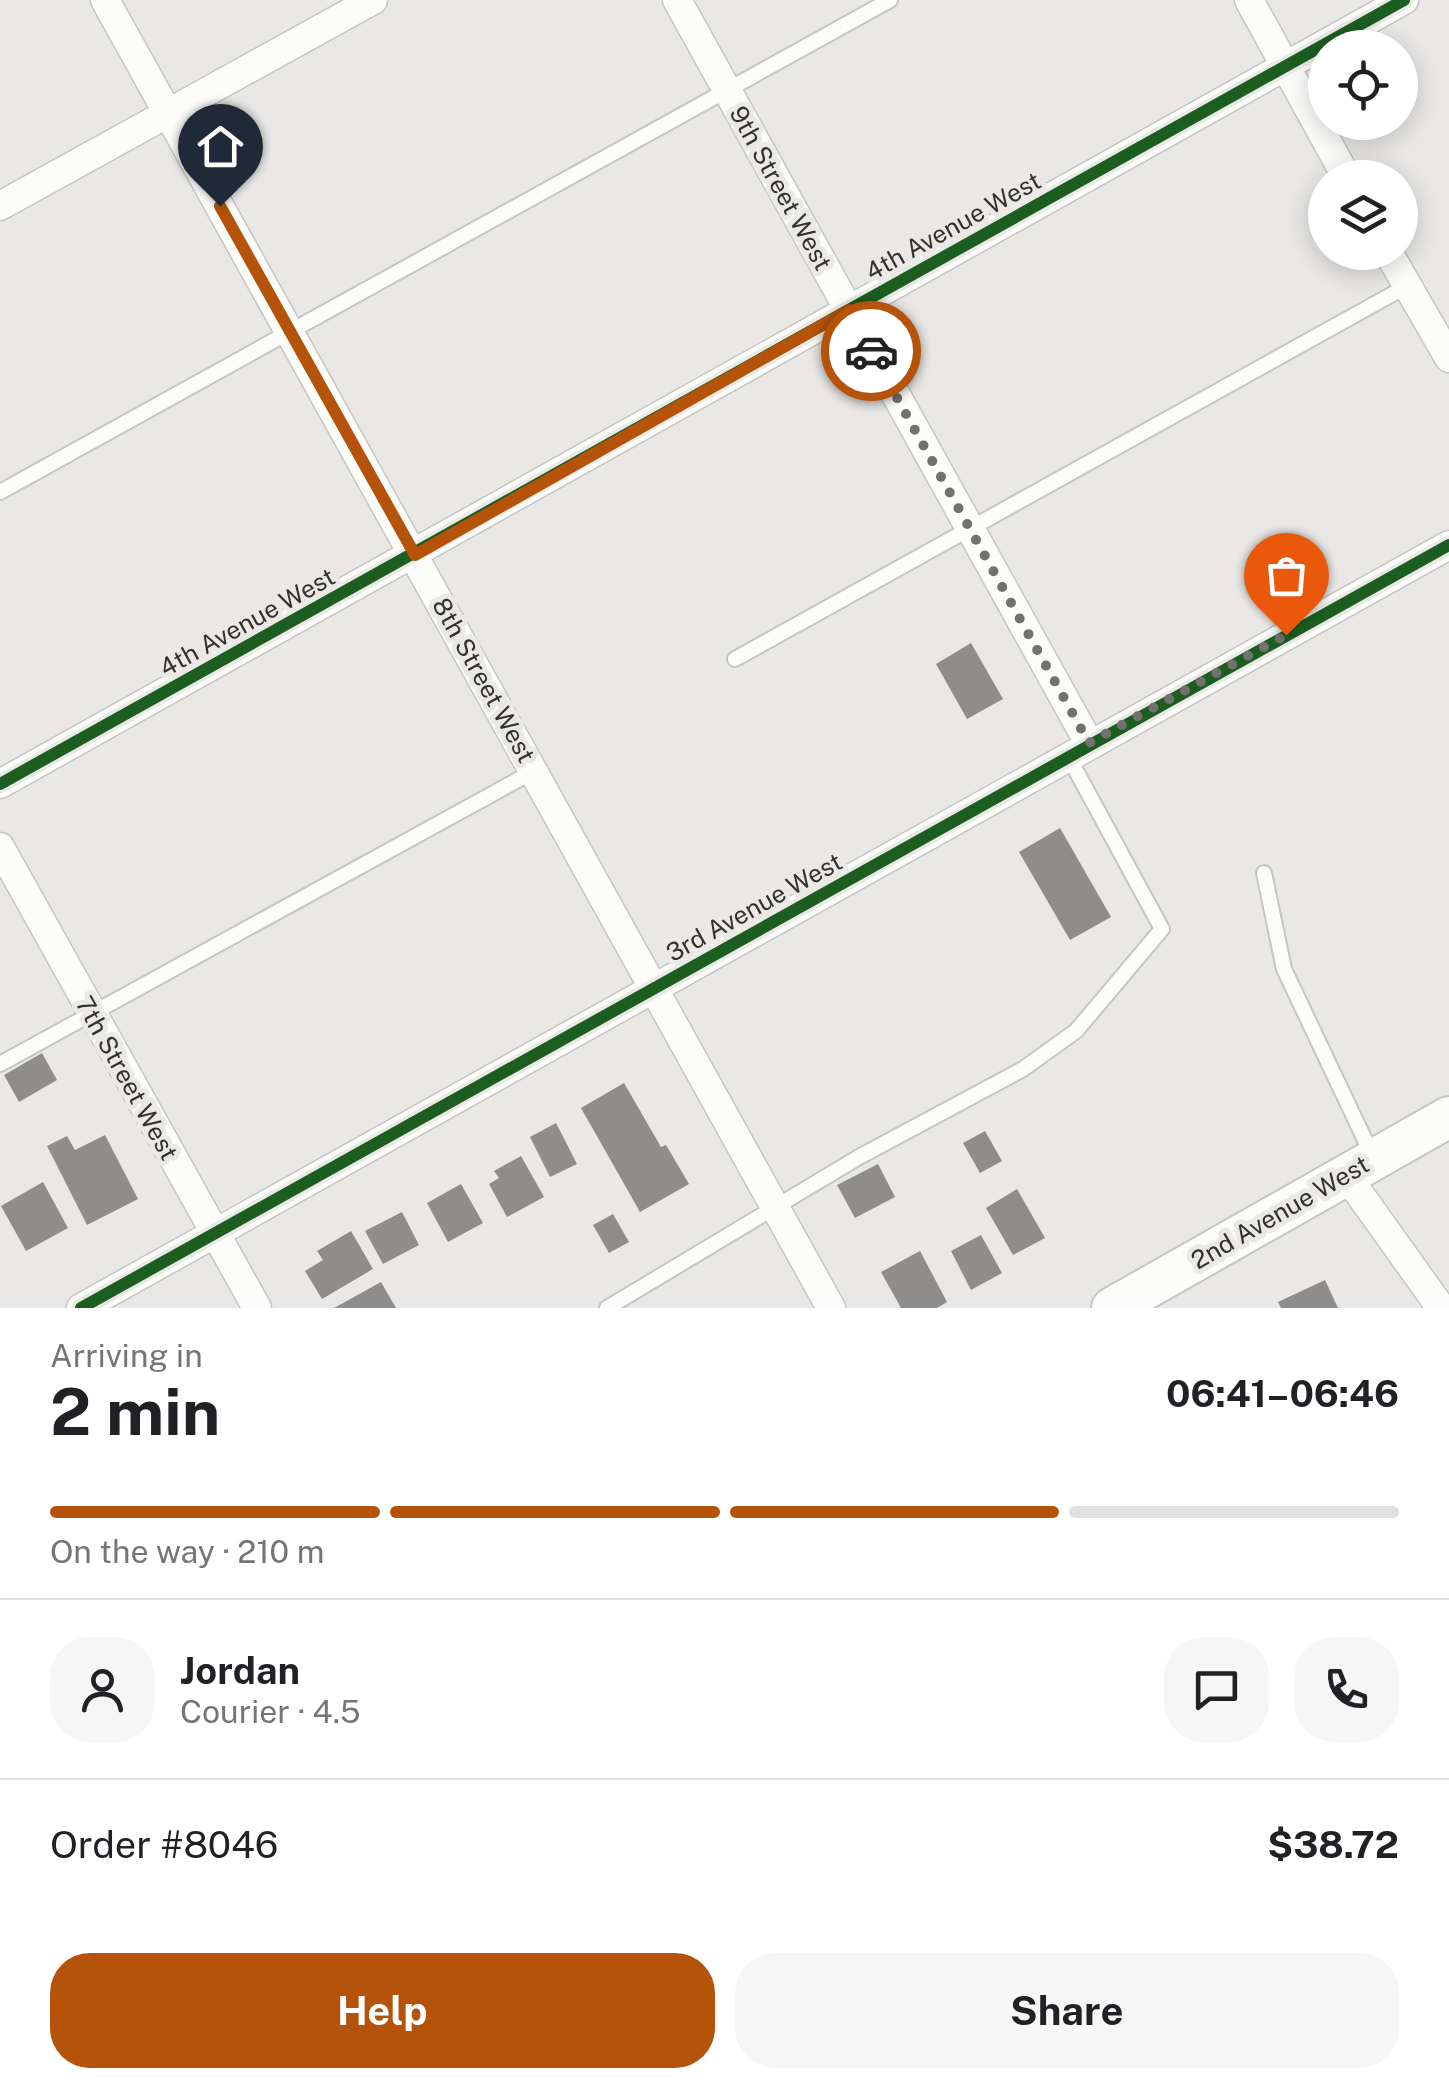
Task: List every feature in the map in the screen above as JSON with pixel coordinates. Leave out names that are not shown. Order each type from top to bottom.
[{"type":"main road","name":"2nd Avenue West","points":[[1112,1308],[1449,1117]]},
{"type":"street","name":"8th Street West","points":[[105,0],[832,1308]]},
{"type":"street","points":[[0,206],[373,0]]},
{"type":"street","name":"9th Street West","points":[[678,0],[968,528],[1079,749]]},
{"type":"street","points":[[1249,0],[1337,160]]},
{"type":"street","name":"4th Avenue West","points":[[0,784],[1404,0]]},
{"type":"street","points":[[1398,270],[1449,358]]},
{"type":"street","name":"3rd Avenue West","points":[[81,1308],[1449,545]]},
{"type":"street","name":"7th Street West","points":[[0,846],[257,1308]]},
{"type":"street","points":[[1360,1166],[1440,1308]]},
{"type":"lane","points":[[0,492],[890,0]]},
{"type":"lane","points":[[735,659],[1407,286]]},
{"type":"lane","points":[[607,1308],[960,1100],[1022,1069],[1076,1030],[1162,929],[1079,749]]},
{"type":"lane","points":[[0,1064],[535,771]]},
{"type":"lane","points":[[1264,873],[1284,969],[1360,1166]]},
{"type":"building","points":[[971,643],[1003,699],[967,719],[936,664]]},
{"type":"building","points":[[1060,828],[1111,917],[1070,940],[1019,852]]},
{"type":"building","points":[[42,1053],[57,1080],[19,1102],[4,1075]]},
{"type":"building","points":[[624,1083],[661,1147],[666,1145],[689,1184],[640,1212],[581,1108]]},
{"type":"building","points":[[556,1123],[577,1164],[550,1177],[530,1137]]},
{"type":"building","points":[[985,1131],[1002,1161],[980,1173],[963,1143]]},
{"type":"building","points":[[105,1135],[138,1199],[87,1225],[47,1146],[67,1136],[75,1150]]},
{"type":"building","points":[[521,1156],[544,1197],[507,1217],[489,1184],[499,1178],[494,1171]]},
{"type":"building","points":[[878,1164],[895,1197],[855,1218],[837,1185]]},
{"type":"building","points":[[43,1182],[68,1228],[26,1251],[1,1206]]},
{"type":"building","points":[[461,1184],[483,1223],[448,1242],[427,1203]]},
{"type":"building","points":[[1017,1189],[1045,1238],[1013,1255],[986,1208]]},
{"type":"building","points":[[402,1212],[419,1245],[383,1264],[365,1231]]},
{"type":"building","points":[[613,1214],[629,1242],[609,1253],[593,1225]]},
{"type":"building","points":[[351,1231],[373,1269],[322,1299],[305,1271],[323,1260],[317,1251]]},
{"type":"building","points":[[981,1235],[1002,1273],[971,1290],[951,1251]]},
{"type":"building","points":[[920,1251],[947,1302],[937,1308],[901,1308],[881,1272]]},
{"type":"building","points":[[1325,1280],[1338,1308],[1281,1308],[1278,1302]]},
{"type":"building","points":[[381,1282],[396,1308],[334,1308]]},
{"type":"cycle path","points":[[0,784],[1404,0]]},
{"type":"cycle path","points":[[81,1308],[1449,545]]},
{"type":"way so far","points":[[871,351],[1089,743],[1286,635]]},
{"type":"route","points":[[220,206],[415,555],[849,310],[871,351]]}]
